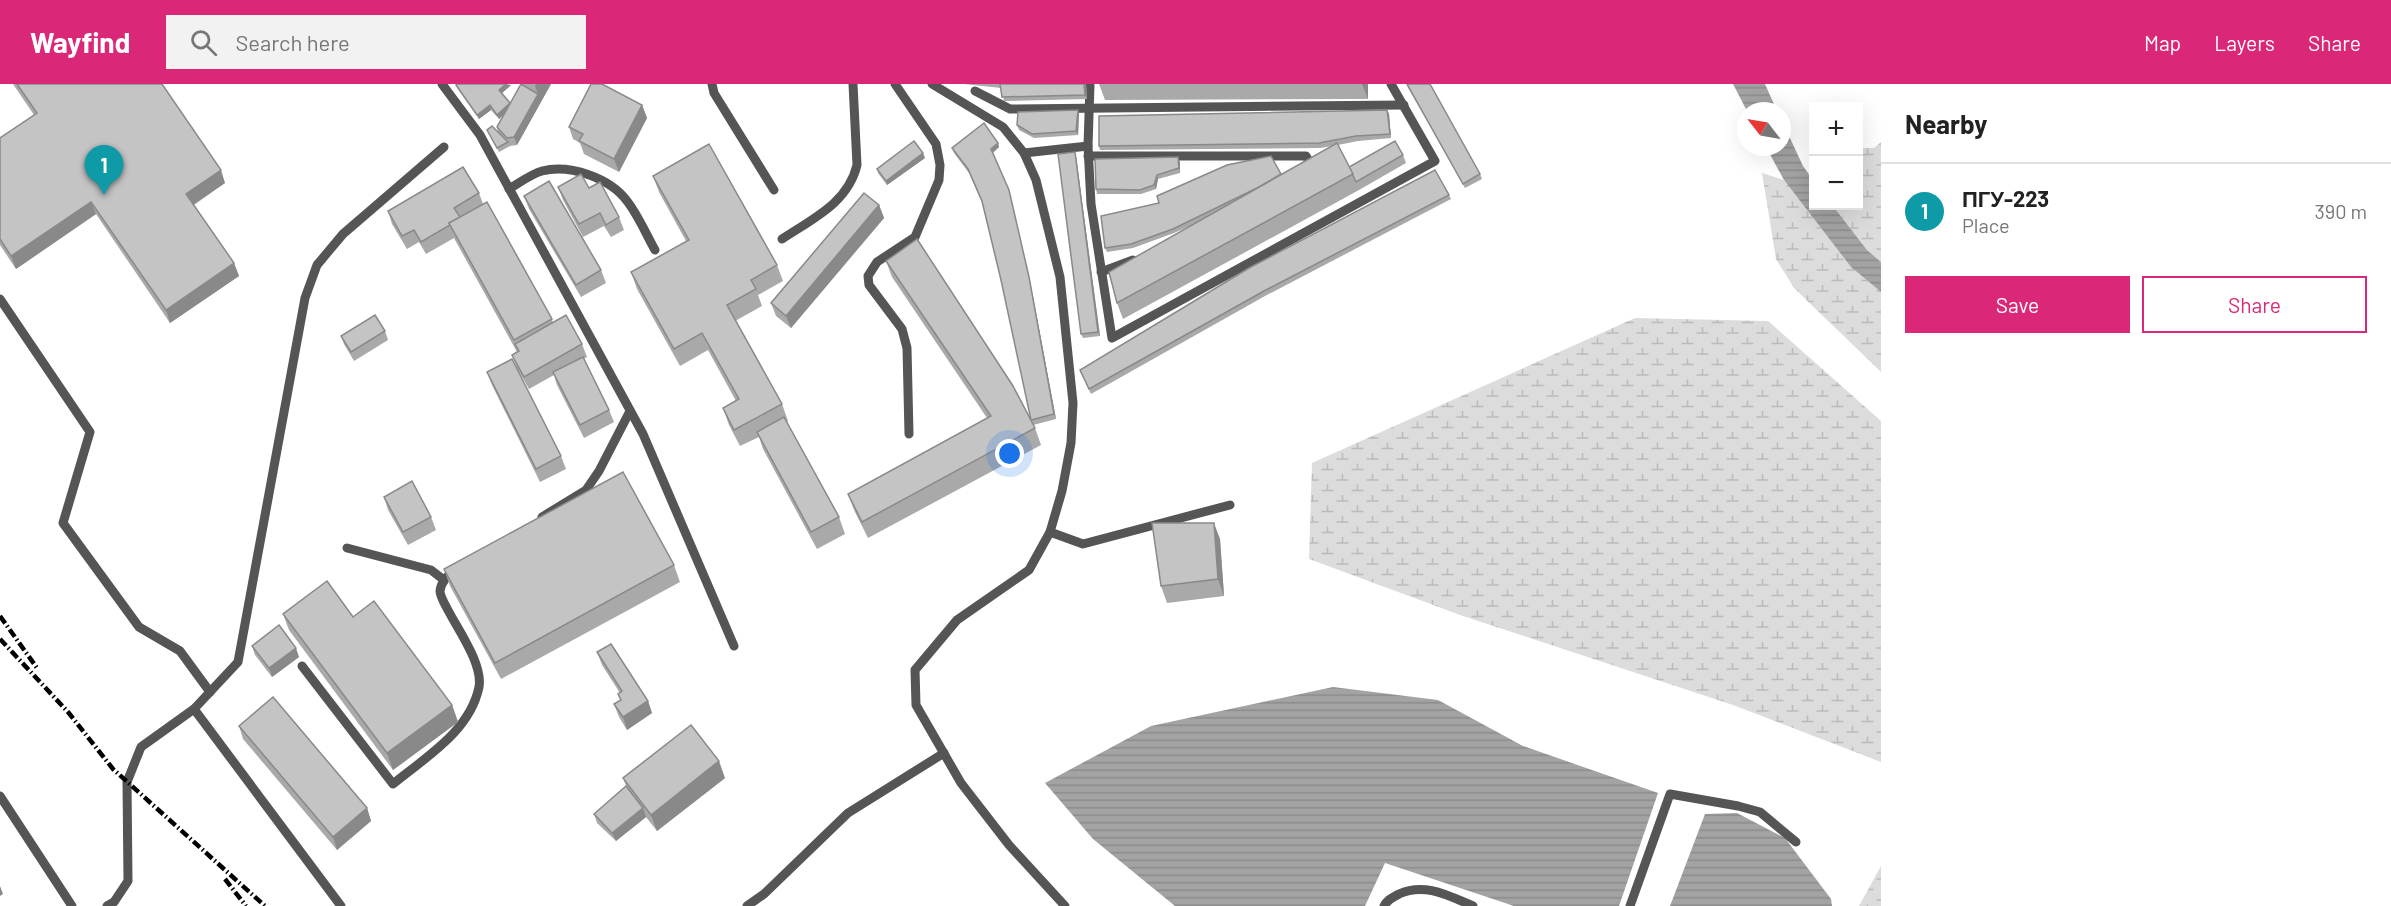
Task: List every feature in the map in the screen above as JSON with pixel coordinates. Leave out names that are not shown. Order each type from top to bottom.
[{"type":"lane","points":[[442,84],[480,135],[643,434],[734,646]]},
{"type":"lane","points":[[712,84],[714,93],[774,190]]},
{"type":"lane","points":[[782,239],[839,200],[854,178],[857,165],[853,84]]},
{"type":"lane","points":[[896,84],[936,144],[940,165],[939,180],[915,237],[877,262],[868,276],[869,285],[902,329],[906,348],[909,434]]},
{"type":"lane","points":[[932,84],[974,107],[1003,127],[1024,153],[1036,180],[1060,277],[1073,403],[1071,443],[1062,491],[1050,532],[1029,570],[957,620],[915,670],[916,705],[961,783],[1008,845],[1065,906]]},
{"type":"lane","points":[[1090,84],[1088,151],[1091,204],[1112,338],[1435,161],[1391,84]]},
{"type":"lane","points":[[975,91],[1010,109],[1404,105]]},
{"type":"lane","points":[[107,906],[114,902],[128,881],[127,782],[141,747],[194,709],[238,662],[305,298],[317,265],[343,234],[444,147]]},
{"type":"lane","points":[[1024,153],[1088,151],[1306,156],[1313,168],[1303,174]]},
{"type":"lane","points":[[509,189],[540,172],[567,171],[590,175],[612,186],[627,200],[655,250]]},
{"type":"lane","points":[[1101,272],[1145,255]]},
{"type":"lane","points":[[0,299],[90,432],[63,523],[139,627],[180,651],[210,692]]},
{"type":"lane","points":[[537,519],[586,490],[599,471],[630,411]]},
{"type":"lane","points":[[1050,532],[1083,544],[1230,505]]},
{"type":"lane","points":[[346,548],[431,570],[444,580]]},
{"type":"lane","points":[[302,666],[393,784],[459,729],[475,703],[480,684],[479,670],[440,591],[444,580],[450,573],[470,561]]},
{"type":"lane","points":[[194,709],[341,906]]},
{"type":"lane","points":[[747,906],[764,894],[848,813],[944,753]]},
{"type":"lane","points":[[1629,906],[1670,794],[1760,812],[1796,842]]},
{"type":"lane","points":[[0,796],[72,906]]},
{"type":"lane","points":[[1384,906],[1388,899],[1411,888],[1432,890],[1473,906]]},
{"type":"green space","points":[[1881,142],[1881,262],[1867,250],[1836,210],[1863,210],[1863,148],[1874,148]]},
{"type":"green space","points":[[1762,173],[1784,180],[1851,267],[1881,292],[1881,372],[1794,288],[1776,259]]},
{"type":"green space","points":[[1635,318],[1768,321],[1881,421],[1881,762],[1733,705],[1463,616],[1309,559],[1312,463]]},
{"type":"green space","points":[[1881,866],[1881,906],[1859,906]]},
{"type":"shaded area","points":[[1733,84],[1765,84],[1773,102],[1742,102]]},
{"type":"shaded area","points":[[1791,140],[1809,174],[1809,210],[1836,210],[1867,250],[1881,262],[1881,292],[1851,267],[1784,180],[1771,156],[1791,156]]},
{"type":"shaded area","points":[[1333,687],[1438,700],[1523,746],[1658,793],[1619,906],[1514,906],[1385,863],[1365,906],[1175,906],[1093,839],[1045,783],[1151,726]]},
{"type":"shaded area","points":[[1737,813],[1785,838],[1831,899],[1832,906],[1670,906],[1705,814]]},
{"type":"building","points":[[17,84],[162,84],[221,170],[186,194],[234,263],[166,310],[91,202],[11,256],[0,239],[0,138],[37,113]]},
{"type":"building","points":[[457,84],[506,84],[499,90],[510,103],[497,115],[490,105],[477,115]]},
{"type":"building","points":[[521,84],[538,94],[514,137],[507,138],[497,127]]},
{"type":"building","points":[[591,84],[602,84],[642,105],[614,159],[579,141],[583,134],[569,127]]},
{"type":"building","points":[[1000,84],[1084,84],[1085,95],[1002,97]]},
{"type":"building","points":[[1407,84],[1430,84],[1480,174],[1463,184]]},
{"type":"building","points":[[1078,110],[1076,131],[1032,134],[1017,125],[1018,112]]},
{"type":"building","points":[[1387,110],[1390,134],[1356,136],[1319,143],[1099,146],[1099,116]]},
{"type":"building","points":[[984,123],[998,143],[991,149],[1009,190],[1029,277],[1054,414],[1031,420],[982,201],[968,169],[952,148]]},
{"type":"building","points":[[492,126],[508,142],[497,148],[487,130]]},
{"type":"building","points":[[914,141],[923,153],[886,181],[877,169]]},
{"type":"building","points":[[1395,141],[1403,155],[1356,182],[1349,167]]},
{"type":"building","points":[[1337,143],[1353,174],[1117,303],[1109,272]]},
{"type":"building","points":[[709,144],[777,265],[751,280],[756,289],[727,305],[782,404],[734,430],[723,408],[739,399],[702,333],[674,349],[631,272],[689,240],[653,176]]},
{"type":"building","points":[[1075,152],[1098,332],[1081,334],[1058,154]]},
{"type":"building","points":[[1271,156],[1281,174],[1257,188],[1173,229],[1131,244],[1105,248],[1101,216],[1159,203],[1157,196],[1227,165]]},
{"type":"building","points":[[1178,157],[1179,168],[1157,175],[1154,185],[1140,190],[1096,189],[1095,159]]},
{"type":"building","points":[[463,167],[479,193],[454,208],[460,217],[421,242],[414,230],[402,236],[388,211]]},
{"type":"building","points":[[1435,170],[1449,195],[1264,291],[1089,389],[1080,370],[1249,268]]},
{"type":"building","points":[[581,174],[589,188],[600,182],[619,217],[606,225],[600,213],[579,224],[558,187]]},
{"type":"building","points":[[549,181],[601,270],[576,285],[524,196]]},
{"type":"building","points":[[864,193],[879,205],[786,316],[771,303]]},
{"type":"building","points":[[487,202],[552,319],[514,340],[449,223]]},
{"type":"building","points":[[917,239],[1013,386],[1035,428],[862,522],[848,494],[991,416],[886,261]]},
{"type":"building","points":[[375,315],[385,331],[351,352],[341,336]]},
{"type":"building","points":[[566,315],[582,344],[524,377],[512,355],[519,351],[515,344]]},
{"type":"building","points":[[583,357],[609,410],[580,425],[553,372]]},
{"type":"building","points":[[512,359],[561,456],[536,469],[487,372]]},
{"type":"building","points":[[784,417],[839,517],[811,532],[757,432]]},
{"type":"building","points":[[623,472],[674,565],[495,663],[444,569]]},
{"type":"building","points":[[412,481],[431,517],[403,532],[384,497]]},
{"type":"building","points":[[1152,523],[1214,523],[1218,579],[1161,586]]},
{"type":"building","points":[[327,581],[353,617],[374,601],[452,705],[387,753],[283,614]]},
{"type":"building","points":[[279,625],[296,648],[269,668],[252,646]]},
{"type":"building","points":[[611,644],[648,701],[623,717],[614,704],[621,700],[618,694],[622,691],[597,652]]},
{"type":"building","points":[[273,697],[367,808],[333,837],[239,726]]},
{"type":"building","points":[[691,725],[719,761],[651,815],[623,778]]},
{"type":"building","points":[[626,786],[643,808],[612,833],[594,814]]},
{"type":"railway","points":[[0,616],[37,668]]},
{"type":"railway","points":[[0,639],[68,712],[113,769],[265,906]]},
{"type":"railway","points":[[225,879],[246,906]]},
{"type":"place","name":"ПГУ-223","points":[[104,195]]}]
